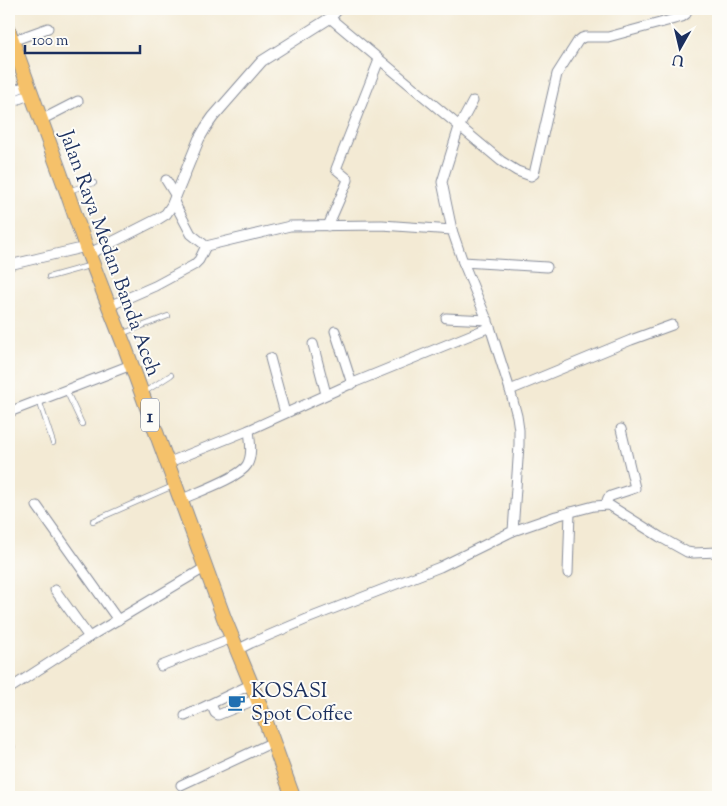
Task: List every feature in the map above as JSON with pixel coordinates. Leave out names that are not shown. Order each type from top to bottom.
[{"type":"highway","name":"Jalan Raya Medan Banda Aceh","points":[[10,36],[180,500],[252,684],[273,742],[288,796]]},
{"type":"street","points":[[9,265],[89,255],[168,212],[202,133],[213,117],[262,61],[330,18],[338,9]]},
{"type":"street","points":[[330,18],[501,161],[517,171],[532,176],[557,74],[578,41],[585,37],[608,37],[682,17],[688,9]]},
{"type":"street","points":[[10,36],[48,28]]},
{"type":"street","points":[[328,226],[348,180],[336,169],[380,60]]},
{"type":"street","points":[[9,93],[29,90]]},
{"type":"street","points":[[9,104],[29,90]]},
{"type":"street","points":[[40,120],[78,101]]},
{"type":"street","points":[[473,101],[459,127],[442,182],[452,230],[489,324],[517,416],[519,437],[513,531]]},
{"type":"street","points":[[166,180],[191,234],[206,246]]},
{"type":"street","points":[[206,246],[286,227],[382,226],[452,230]]},
{"type":"street","points":[[109,306],[155,286],[194,265],[199,260],[206,246]]},
{"type":"street","points":[[463,262],[547,267]]},
{"type":"street","points":[[446,318],[489,324]]},
{"type":"street","points":[[167,463],[249,430],[326,394],[489,324]]},
{"type":"street","points":[[510,390],[672,325]]},
{"type":"street","points":[[335,331],[352,384]]},
{"type":"street","points":[[313,344],[326,394]]},
{"type":"street","points":[[270,358],[286,413]]},
{"type":"street","points":[[9,412],[131,365]]},
{"type":"street","points":[[606,504],[611,496],[635,488],[622,429]]},
{"type":"street","points":[[180,500],[231,478],[245,468],[250,458],[249,430]]},
{"type":"street","points":[[161,666],[235,644],[251,643],[440,567],[513,531],[556,516],[606,504],[613,506],[660,537],[687,552],[718,552]]},
{"type":"street","points":[[37,506],[118,620]]},
{"type":"street","points":[[568,574],[570,512]]},
{"type":"street","points":[[9,688],[89,637],[206,567]]},
{"type":"street","points":[[55,590],[89,637]]},
{"type":"street","points":[[184,716],[252,684]]},
{"type":"street","points":[[211,704],[218,715],[257,699]]},
{"type":"street","points":[[181,785],[273,742]]},
{"type":"lane","points":[[67,192],[94,183]]},
{"type":"lane","points":[[49,277],[89,255]]},
{"type":"lane","points":[[120,334],[168,316]]},
{"type":"lane","points":[[142,394],[171,375]]},
{"type":"lane","points":[[66,390],[82,424]]},
{"type":"lane","points":[[39,400],[53,443]]},
{"type":"lane","points":[[93,521],[175,485]]},
{"type":"place","name":"KOSASI Spot Coffee","points":[[237,702]]}]
